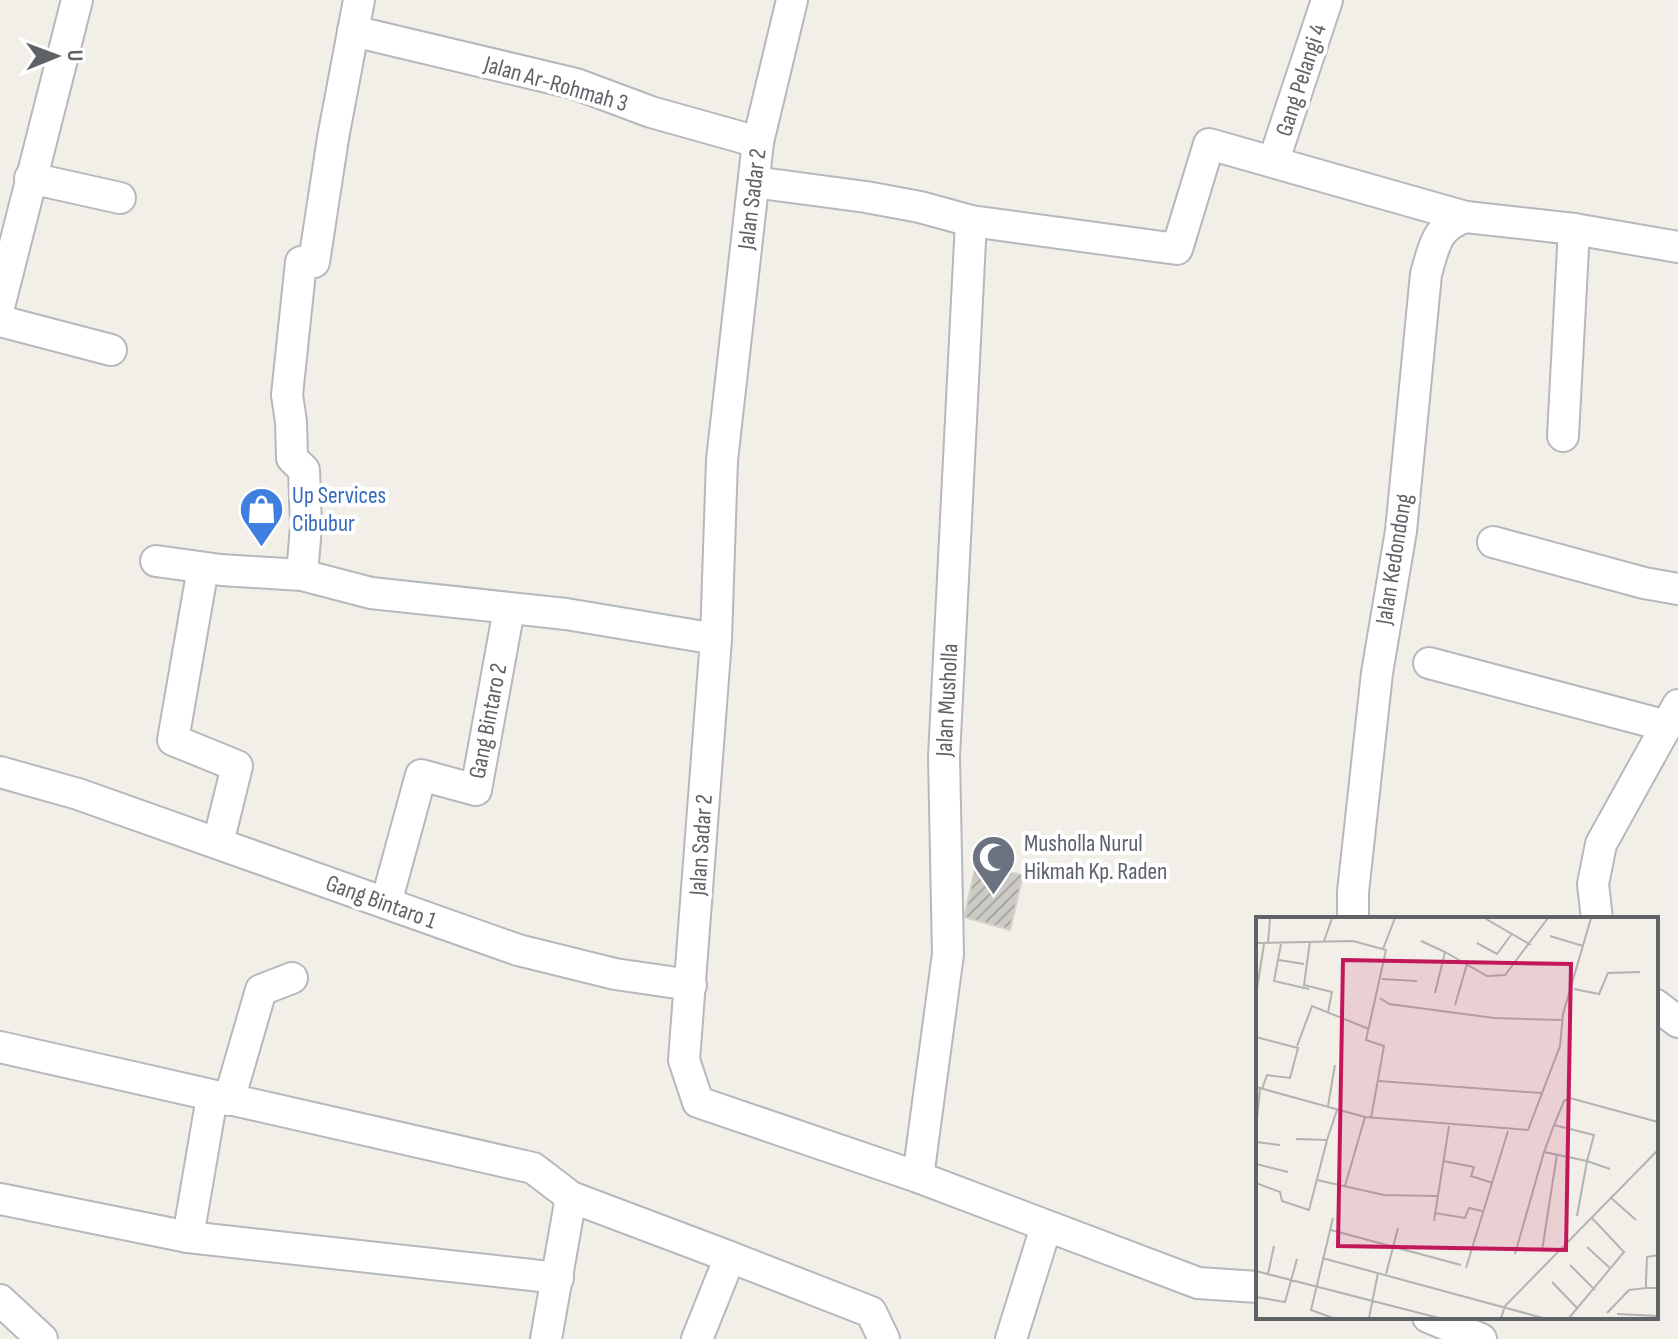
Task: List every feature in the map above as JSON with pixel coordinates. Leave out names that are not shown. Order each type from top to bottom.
[{"type":"street","points":[[0,303],[77,0]]},
{"type":"street","points":[[302,575],[306,526],[304,470],[292,458],[287,395],[301,262],[314,262],[359,0]]},
{"type":"street","name":"Jalan Sadar 2","points":[[792,0],[758,142],[722,460],[716,639],[684,1060],[698,1102],[918,1177],[1198,1283],[1256,1287]]},
{"type":"street","name":"Gang Pelangi 4","points":[[1274,160],[1327,0]]},
{"type":"street","name":"Jalan Ar-Rohmah 3","points":[[353,31],[576,84],[651,112],[758,142]]},
{"type":"street","points":[[754,182],[866,197],[971,221],[1177,249],[1209,144],[1466,217],[1574,229],[1678,247]]},
{"type":"street","points":[[30,178],[120,198]]},
{"type":"street","name":"Jalan Kedondong","points":[[1353,917],[1353,892],[1375,689],[1401,531],[1426,274],[1436,241],[1450,222],[1466,217]]},
{"type":"street","name":"Jalan Musholla","points":[[918,1177],[948,954],[944,757],[971,221]]},
{"type":"street","points":[[1563,436],[1574,229]]},
{"type":"street","points":[[0,321],[111,350]]},
{"type":"street","points":[[1493,542],[1644,583],[1678,589]]},
{"type":"street","points":[[156,561],[203,568],[302,575],[371,593],[566,614],[716,639]]},
{"type":"street","points":[[203,568],[173,740],[237,766],[218,843]]},
{"type":"street","name":"Gang Bintaro 2","points":[[386,903],[421,775],[476,790],[509,609]]},
{"type":"street","points":[[1429,663],[1672,716],[1601,844],[1593,884],[1597,917]]},
{"type":"street","name":"Gang Bintaro 1","points":[[0,772],[78,794],[518,950],[615,974],[691,985]]},
{"type":"street","points":[[188,1237],[221,1098],[261,990],[292,978]]},
{"type":"street","points":[[1658,1007],[1678,1022]]},
{"type":"street","points":[[0,1047],[533,1168],[571,1197],[871,1312],[884,1339]]},
{"type":"street","points":[[546,1339],[571,1197]]},
{"type":"street","points":[[0,1199],[188,1237],[558,1278]]},
{"type":"street","points":[[1011,1339],[1046,1227]]},
{"type":"street","points":[[697,1339],[730,1257]]},
{"type":"street","points":[[0,1300],[42,1339]]},
{"type":"street","points":[[1433,1319],[1481,1339]]},
{"type":"building","name":"Musholla Nurul Hikmah Kp. Raden","points":[[976,865],[1023,875],[1010,930],[964,917]]},
{"type":"place","name":"Up Services Cibubur","points":[[261,548]]},
{"type":"place","name":"Musholla Nurul Hikmah Kp. Raden","points":[[993,896]]}]
